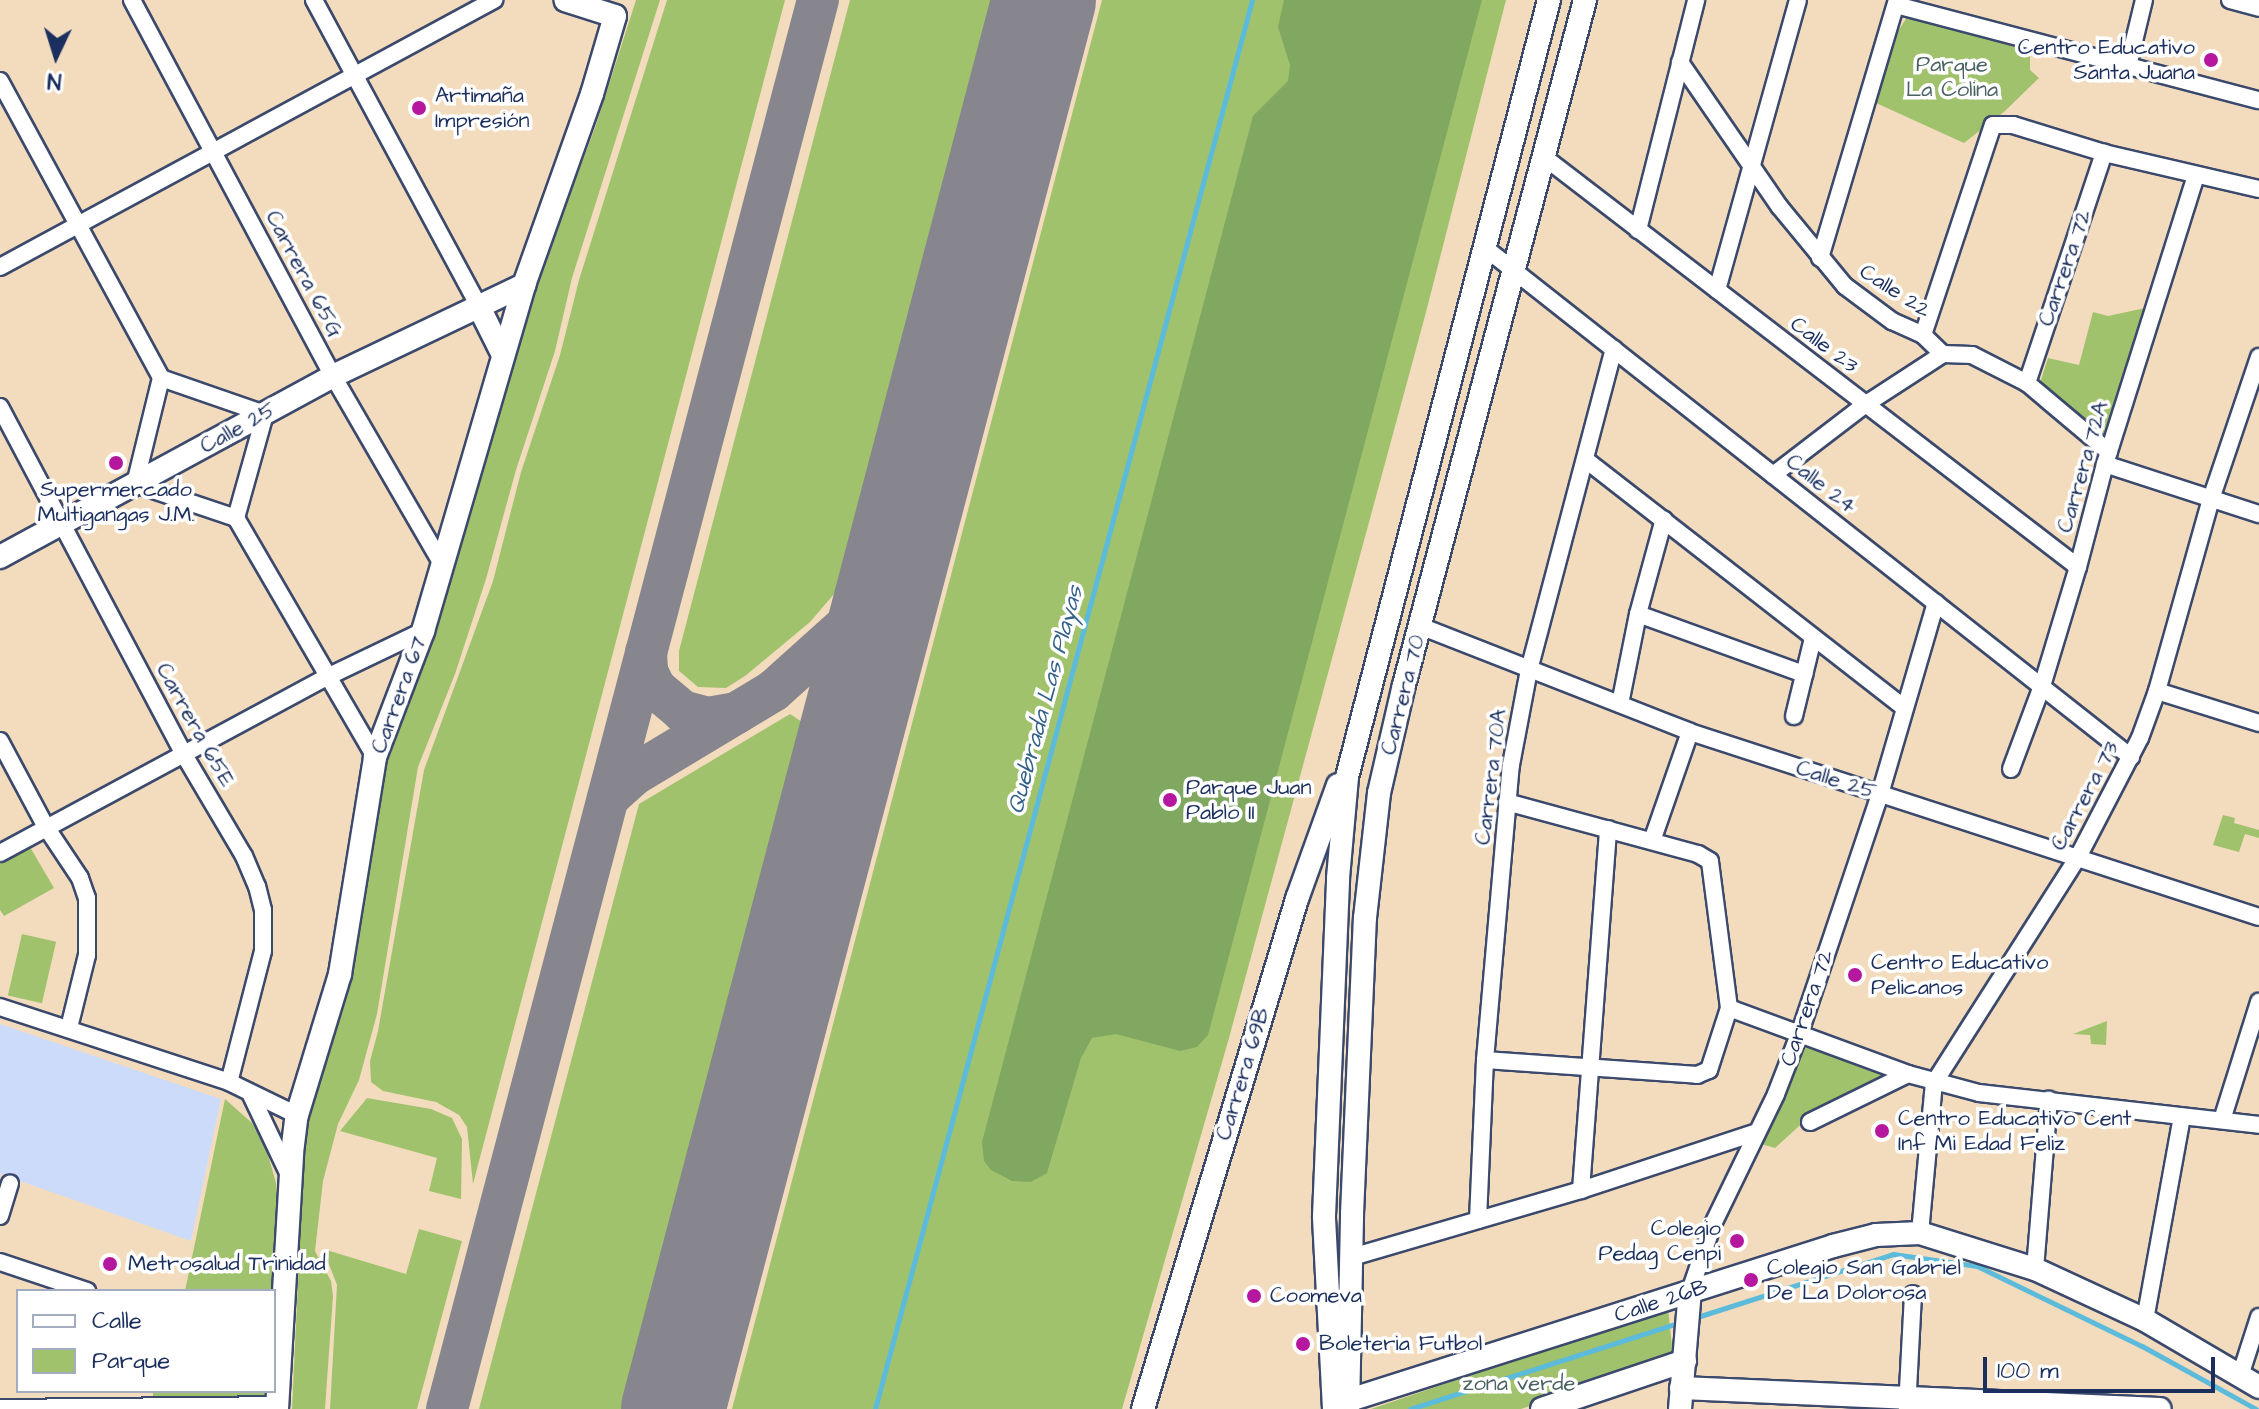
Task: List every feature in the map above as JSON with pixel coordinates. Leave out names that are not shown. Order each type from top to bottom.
[{"type":"street","name":"Carrera 65G","points":[[132,0],[333,376],[443,566]]},
{"type":"street","points":[[314,0],[503,355]]},
{"type":"street","points":[[0,267],[494,0]]},
{"type":"street","points":[[565,0],[617,8]]},
{"type":"street","name":"Carrera 70","points":[[1338,1407],[1324,1216],[1338,878],[1353,743],[1549,0]]},
{"type":"street","name":"Carrera 70","points":[[1338,1407],[1352,1257],[1367,881],[1379,793],[1585,0]]},
{"type":"street","points":[[1638,230],[1696,0]]},
{"type":"street","points":[[1717,290],[1798,0]]},
{"type":"street","points":[[2128,66],[2144,0]]},
{"type":"street","points":[[2230,0],[2259,8]]},
{"type":"street","points":[[1820,258],[1896,2],[2259,100]]},
{"type":"street","name":"Carrera 67","points":[[277,1407],[277,1357],[289,1175],[297,1115],[340,974],[375,757],[423,631],[524,285],[592,94],[617,8]]},
{"type":"street","name":"Calle 22","points":[[1680,62],[1820,258],[1845,286],[1892,321],[1923,335],[1943,354]]},
{"type":"street","points":[[0,81],[161,378],[265,414],[236,518]]},
{"type":"street","points":[[1923,335],[1989,128],[1999,123],[2104,153],[2259,189]]},
{"type":"street","name":"Carrera 72","points":[[2027,383],[2104,153]]},
{"type":"street","name":"Calle 23","points":[[1544,157],[2078,567]]},
{"type":"street","name":"Carrera 72A","points":[[2011,769],[2042,686],[2107,458],[2196,176]]},
{"type":"street","name":"Calle 24","points":[[1484,247],[2131,757]]},
{"type":"street","name":"Calle 25","points":[[0,557],[333,376],[524,285]]},
{"type":"street","name":"Carrera 70A","points":[[1478,1220],[1485,1060],[1507,802],[1529,670],[1614,349]]},
{"type":"street","points":[[1773,475],[1866,404],[1943,354],[1972,355],[2027,383],[2107,458],[2211,499],[2259,514]]},
{"type":"street","name":"Carrera 73","points":[[1920,1233],[1934,1083],[2078,857],[2131,757],[2157,691],[2211,499],[2259,357]]},
{"type":"street","points":[[161,378],[135,484],[236,518],[375,757]]},
{"type":"street","name":"Carrera 65E","points":[[0,407],[183,753],[244,856],[263,910],[260,966],[229,1082]]},
{"type":"street","points":[[1586,460],[1903,707]]},
{"type":"street","points":[[1620,704],[1638,614],[1664,519]]},
{"type":"street","name":"Carrera 72","points":[[1680,1399],[1690,1298],[1713,1224],[1800,1032],[1880,794],[1903,707],[1936,603]]},
{"type":"street","points":[[1638,614],[1804,674]]},
{"type":"street","name":"Calle 25","points":[[1420,626],[1690,732],[2259,917]]},
{"type":"street","points":[[0,853],[327,677],[423,631]]},
{"type":"street","points":[[1794,716],[1813,638]]},
{"type":"street","points":[[2157,691],[2259,723]]},
{"type":"street","points":[[1652,841],[1690,732]]},
{"type":"street","points":[[0,741],[46,827],[80,878],[90,921],[87,955],[69,1028]]},
{"type":"street","name":"Carrera 69B","points":[[1143,1409],[1297,899],[1353,743]]},
{"type":"street","points":[[1485,1060],[1683,1075],[1709,1070],[1729,1008],[1710,861],[1698,854],[1507,802]]},
{"type":"street","points":[[1581,1190],[1608,829]]},
{"type":"street","points":[[2222,1120],[2259,1002]]},
{"type":"street","points":[[0,1007],[229,1082],[297,1115]]},
{"type":"street","points":[[1729,1008],[1934,1083],[1979,1093],[2259,1125]]},
{"type":"street","points":[[1810,1122],[1908,1074]]},
{"type":"street","points":[[251,1095],[289,1175]]},
{"type":"street","points":[[2035,1269],[2049,1100]]},
{"type":"street","points":[[2145,1320],[2182,1117]]},
{"type":"street","points":[[1352,1257],[1581,1190],[1757,1132]]},
{"type":"street","points":[[0,1216],[10,1184]]},
{"type":"street","name":"Calle 26B","points":[[1338,1407],[1690,1298],[1876,1235],[1920,1233],[2035,1269],[2145,1320],[2249,1381]]},
{"type":"street","points":[[0,1262],[81,1289]]},
{"type":"street","points":[[1907,1404],[1913,1294]]},
{"type":"street","points":[[2249,1381],[2259,1317]]},
{"type":"street","points":[[1542,1409],[1685,1361]]},
{"type":"street","points":[[1680,1399],[2160,1409]]},
{"type":"street","points":[[0,1408],[277,1407]]},
{"type":"shaded area","points":[[0,1024],[221,1099],[191,1241],[0,1174]]},
{"type":"green space","points":[[636,0],[660,0],[572,278],[555,351],[516,470],[486,579],[455,674],[418,767],[377,1014],[359,1080],[338,1124],[323,1181],[315,1251],[331,1281],[333,1296],[325,1409],[292,1409],[305,1134],[358,943],[385,763],[435,630],[532,296],[596,125]]},
{"type":"green space","points":[[667,0],[785,0],[473,1184],[467,1127],[459,1115],[436,1102],[383,1091],[371,1082],[370,1061],[424,770],[493,581],[521,472],[560,355],[579,280]]},
{"type":"green space","points":[[850,0],[994,0],[841,586],[810,622],[745,676],[726,688],[698,687],[679,671],[679,651]]},
{"type":"green space","name":"Parque Juan Pablo II","points":[[1102,0],[1506,0],[1425,316],[1229,1038],[1122,1409],[732,1409]]},
{"type":"green space","name":"Parque Juan Pablo II","points":[[1284,0],[1482,0],[1208,1035],[1197,1047],[1180,1051],[1116,1034],[1092,1038],[1081,1058],[1047,1173],[1031,1182],[1012,1181],[991,1170],[984,1161],[982,1142],[1253,116],[1288,81],[1290,65],[1278,27]]},
{"type":"green space","name":"Parque La Colina","points":[[1912,9],[2013,35],[2030,49],[2030,70],[2039,78],[2005,111],[1964,143],[1876,103],[1873,100],[1884,54]]},
{"type":"green space","points":[[2150,307],[2109,441],[2039,386],[2048,358],[2079,365],[2093,312],[2108,316]]},
{"type":"green space","points":[[790,714],[802,722],[803,731],[627,1409],[479,1409],[639,804]]},
{"type":"green space","points":[[2223,815],[2235,818],[2234,823],[2259,830],[2259,838],[2245,834],[2239,852],[2213,845]]},
{"type":"green space","points":[[30,847],[54,888],[4,916],[0,910],[0,864]]},
{"type":"green space","points":[[22,934],[56,942],[42,1003],[8,995]]},
{"type":"green space","points":[[2107,1021],[2106,1045],[2091,1044],[2090,1035],[2073,1034]]},
{"type":"green space","points":[[1805,1037],[1884,1076],[1820,1107],[1775,1148],[1761,1144]]},
{"type":"green space","points":[[367,1098],[431,1109],[452,1118],[462,1139],[461,1199],[429,1191],[437,1158],[340,1131]]},
{"type":"green space","points":[[225,1099],[252,1123],[266,1148],[276,1183],[280,1209],[274,1289],[185,1289]]},
{"type":"green space","points":[[419,1229],[462,1241],[417,1409],[330,1409],[337,1285],[323,1249],[406,1274]]},
{"type":"green space","name":"zona verde","points":[[1668,1308],[1673,1356],[1521,1409],[1371,1409]]},
{"type":"green space","points":[[153,1393],[269,1393],[269,1401],[153,1397]]},
{"type":"waterway","name":"Quebrada Las Playas","points":[[875,1409],[1252,0]]},
{"type":"waterway","points":[[1694,1318],[1893,1254],[1977,1266],[2142,1346],[2256,1409]]},
{"type":"waterway","points":[[1410,1409],[1681,1322]]},
{"type":"taxiway","points":[[447,1409],[818,0]]},
{"type":"taxiway","points":[[608,798],[635,774],[773,691],[890,586]]},
{"type":"taxiway","points":[[646,652],[647,671],[655,688],[682,711],[708,718],[737,713]]},
{"type":"runway","points":[[673,1409],[1044,0]]},
{"type":"place","name":"Centro Educativo Santa Juana","points":[[2211,60]]},
{"type":"place","name":"Artimaña Impresión","points":[[419,108]]},
{"type":"place","name":"Supermercado Multigangas J.M.","points":[[116,463]]},
{"type":"place","name":"Parque Juan Pablo II","points":[[1170,800]]},
{"type":"place","name":"Centro Educativo Pelicanos","points":[[1855,975]]},
{"type":"place","name":"Centro Educativo Cent Inf Mi Edad Feliz","points":[[1882,1131]]},
{"type":"place","name":"Colegio Pedag Cenpi","points":[[1737,1241]]},
{"type":"place","name":"Metrosalud Trinidad","points":[[110,1264]]},
{"type":"place","name":"Colegio San Gabriel De La Dolorosa","points":[[1751,1280]]},
{"type":"place","name":"Coomeva","points":[[1254,1296]]},
{"type":"place","name":"Boleteria Futbol","points":[[1303,1344]]}]
